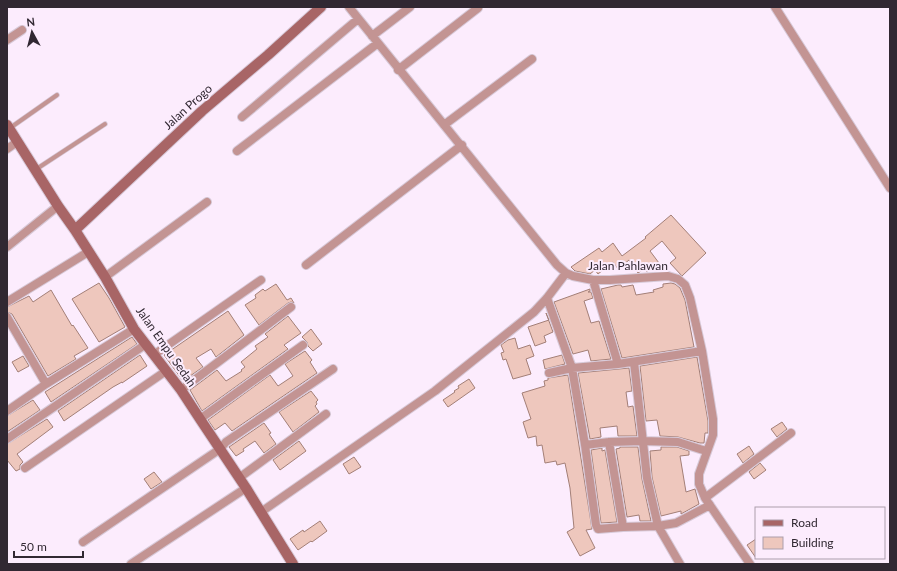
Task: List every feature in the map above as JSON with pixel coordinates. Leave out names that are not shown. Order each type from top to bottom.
[{"type":"street","name":"Jalan Progo","points":[[75,230],[202,111],[268,55],[321,7]]},
{"type":"street","name":"Jalan Pahlawan","points":[[349,7],[398,70],[462,145],[556,265],[566,273],[573,276],[594,280],[668,276],[682,282],[687,290],[702,351],[713,419],[713,435],[706,451],[699,478],[699,484],[708,501],[750,564]]},
{"type":"street","points":[[372,36],[410,7]]},
{"type":"street","points":[[775,7],[890,188]]},
{"type":"street","points":[[398,70],[478,8]]},
{"type":"street","points":[[242,117],[358,19]]},
{"type":"street","points":[[7,40],[22,30]]},
{"type":"street","points":[[237,151],[378,43]]},
{"type":"street","points":[[444,125],[532,59]]},
{"type":"street","name":"Jalan Empu Sedah","points":[[8,126],[105,277],[134,329],[155,354],[200,419],[246,488],[292,564]]},
{"type":"street","points":[[7,149],[17,142]]},
{"type":"street","points":[[306,265],[462,145]]},
{"type":"street","points":[[105,277],[207,202]]},
{"type":"street","points":[[7,247],[58,206]]},
{"type":"street","points":[[7,302],[88,252]]},
{"type":"street","points":[[261,512],[435,390],[534,312],[566,273]]},
{"type":"street","points":[[155,354],[261,280]]},
{"type":"street","points":[[594,280],[618,364]]},
{"type":"street","points":[[547,298],[572,368],[597,528],[600,530],[623,527],[658,526],[676,523],[708,501],[791,433]]},
{"type":"street","points":[[180,390],[291,307]]},
{"type":"street","points":[[7,317],[46,384]]},
{"type":"street","points":[[7,411],[46,384],[134,329]]},
{"type":"street","points":[[7,439],[146,344]]},
{"type":"street","points":[[200,419],[303,345]]},
{"type":"street","points":[[549,373],[572,368],[634,362],[702,351]]},
{"type":"street","points":[[634,362],[647,478],[658,526],[680,564]]},
{"type":"street","points":[[83,542],[220,449],[226,442],[333,368]]},
{"type":"street","points":[[25,468],[166,371]]},
{"type":"street","points":[[239,478],[326,414]]},
{"type":"street","points":[[585,445],[609,442],[678,442],[706,451]]},
{"type":"street","points":[[609,442],[623,527]]},
{"type":"street","points":[[131,564],[246,488]]},
{"type":"lane","points":[[8,126],[57,95]]},
{"type":"lane","points":[[35,170],[105,124]]},
{"type":"building","points":[[671,215],[706,253],[682,276],[670,263],[676,258],[662,241],[650,251],[659,263],[647,272],[644,269],[638,273],[629,260],[618,269],[613,262],[598,274],[595,270],[590,274],[575,271],[571,267],[599,248],[602,252],[613,243],[622,256],[646,238],[645,237]]},
{"type":"building","points":[[99,283],[125,327],[99,342],[72,299]]},
{"type":"building","points":[[671,283],[680,288],[685,300],[694,347],[622,358],[601,289],[618,285],[621,285],[622,287],[633,285],[636,295],[654,292],[653,290],[663,287],[663,284]]},
{"type":"building","points":[[276,284],[287,300],[291,298],[294,303],[288,303],[259,325],[245,305],[256,298],[255,295],[263,289],[265,291]]},
{"type":"building","points":[[590,289],[588,292],[591,292],[593,298],[584,301],[591,323],[599,321],[611,359],[591,361],[588,350],[573,354],[554,302]]},
{"type":"building","points":[[51,290],[72,326],[73,325],[88,348],[74,356],[76,359],[48,376],[12,314],[7,312],[7,307],[29,296],[33,302]]},
{"type":"building","points":[[228,311],[244,335],[216,357],[211,349],[196,358],[203,367],[183,381],[164,355]]},
{"type":"building","points":[[288,316],[301,333],[284,345],[288,349],[202,411],[190,390],[217,370],[226,381],[242,371],[241,370],[245,367],[241,362],[257,349],[255,346],[268,337],[265,334]]},
{"type":"building","points":[[549,320],[553,332],[544,336],[546,342],[535,346],[528,327]]},
{"type":"building","points":[[311,329],[322,344],[313,351],[302,337]]},
{"type":"building","points":[[132,337],[137,344],[51,402],[45,392]]},
{"type":"building","points":[[515,338],[518,349],[530,345],[534,356],[526,359],[531,374],[513,379],[506,359],[503,360],[501,353],[504,352],[501,345],[508,340]]},
{"type":"building","points":[[305,351],[312,360],[310,362],[317,373],[232,431],[225,423],[215,430],[208,420],[270,375],[278,386],[293,376],[285,364]]},
{"type":"building","points":[[140,355],[147,366],[122,383],[113,387],[64,421],[58,411]]},
{"type":"building","points":[[562,355],[565,364],[545,369],[543,360]]},
{"type":"building","points":[[23,356],[29,366],[18,372],[12,362]]},
{"type":"building","points":[[697,357],[708,421],[708,433],[705,433],[704,443],[678,437],[660,436],[657,420],[646,421],[640,366]]},
{"type":"building","points":[[629,368],[632,391],[626,392],[628,407],[633,406],[637,436],[618,436],[617,426],[600,428],[601,437],[590,439],[578,373]]},
{"type":"building","points":[[568,375],[592,529],[586,530],[595,548],[580,556],[567,532],[574,528],[570,488],[565,463],[557,465],[556,461],[545,463],[542,445],[537,446],[536,436],[528,438],[523,422],[531,419],[522,393],[545,386],[544,381],[548,380],[548,378]]},
{"type":"building","points":[[469,379],[475,388],[448,407],[443,400],[455,392],[454,391],[459,388],[458,386]]},
{"type":"building","points":[[311,391],[318,400],[315,406],[319,412],[293,432],[279,412]]},
{"type":"building","points":[[33,400],[40,410],[7,432],[7,416]]},
{"type":"building","points":[[47,419],[53,427],[17,454],[23,462],[20,465],[20,469],[16,471],[7,460],[7,444]]},
{"type":"building","points":[[782,422],[787,429],[777,437],[771,429]]},
{"type":"building","points":[[264,423],[276,444],[264,453],[255,441],[236,456],[229,447]]},
{"type":"building","points":[[299,441],[306,451],[280,470],[273,460]]},
{"type":"building","points":[[749,446],[754,454],[743,463],[737,454]]},
{"type":"building","points":[[620,447],[638,447],[642,479],[651,521],[640,521],[639,515],[627,517],[616,449]]},
{"type":"building","points":[[661,447],[677,447],[689,451],[689,455],[680,456],[686,492],[695,489],[699,504],[681,514],[681,511],[661,516],[652,477],[650,451],[661,450]]},
{"type":"building","points":[[602,448],[602,451],[605,450],[617,522],[601,523],[591,450]]},
{"type":"building","points":[[354,457],[361,467],[349,474],[343,464]]},
{"type":"building","points":[[760,463],[766,470],[754,479],[749,472]]},
{"type":"building","points":[[154,472],[162,482],[151,489],[144,479]]},
{"type":"building","points":[[320,521],[327,531],[298,550],[290,539],[303,530],[304,532]]},
{"type":"building","points":[[755,540],[755,557],[747,545]]}]
